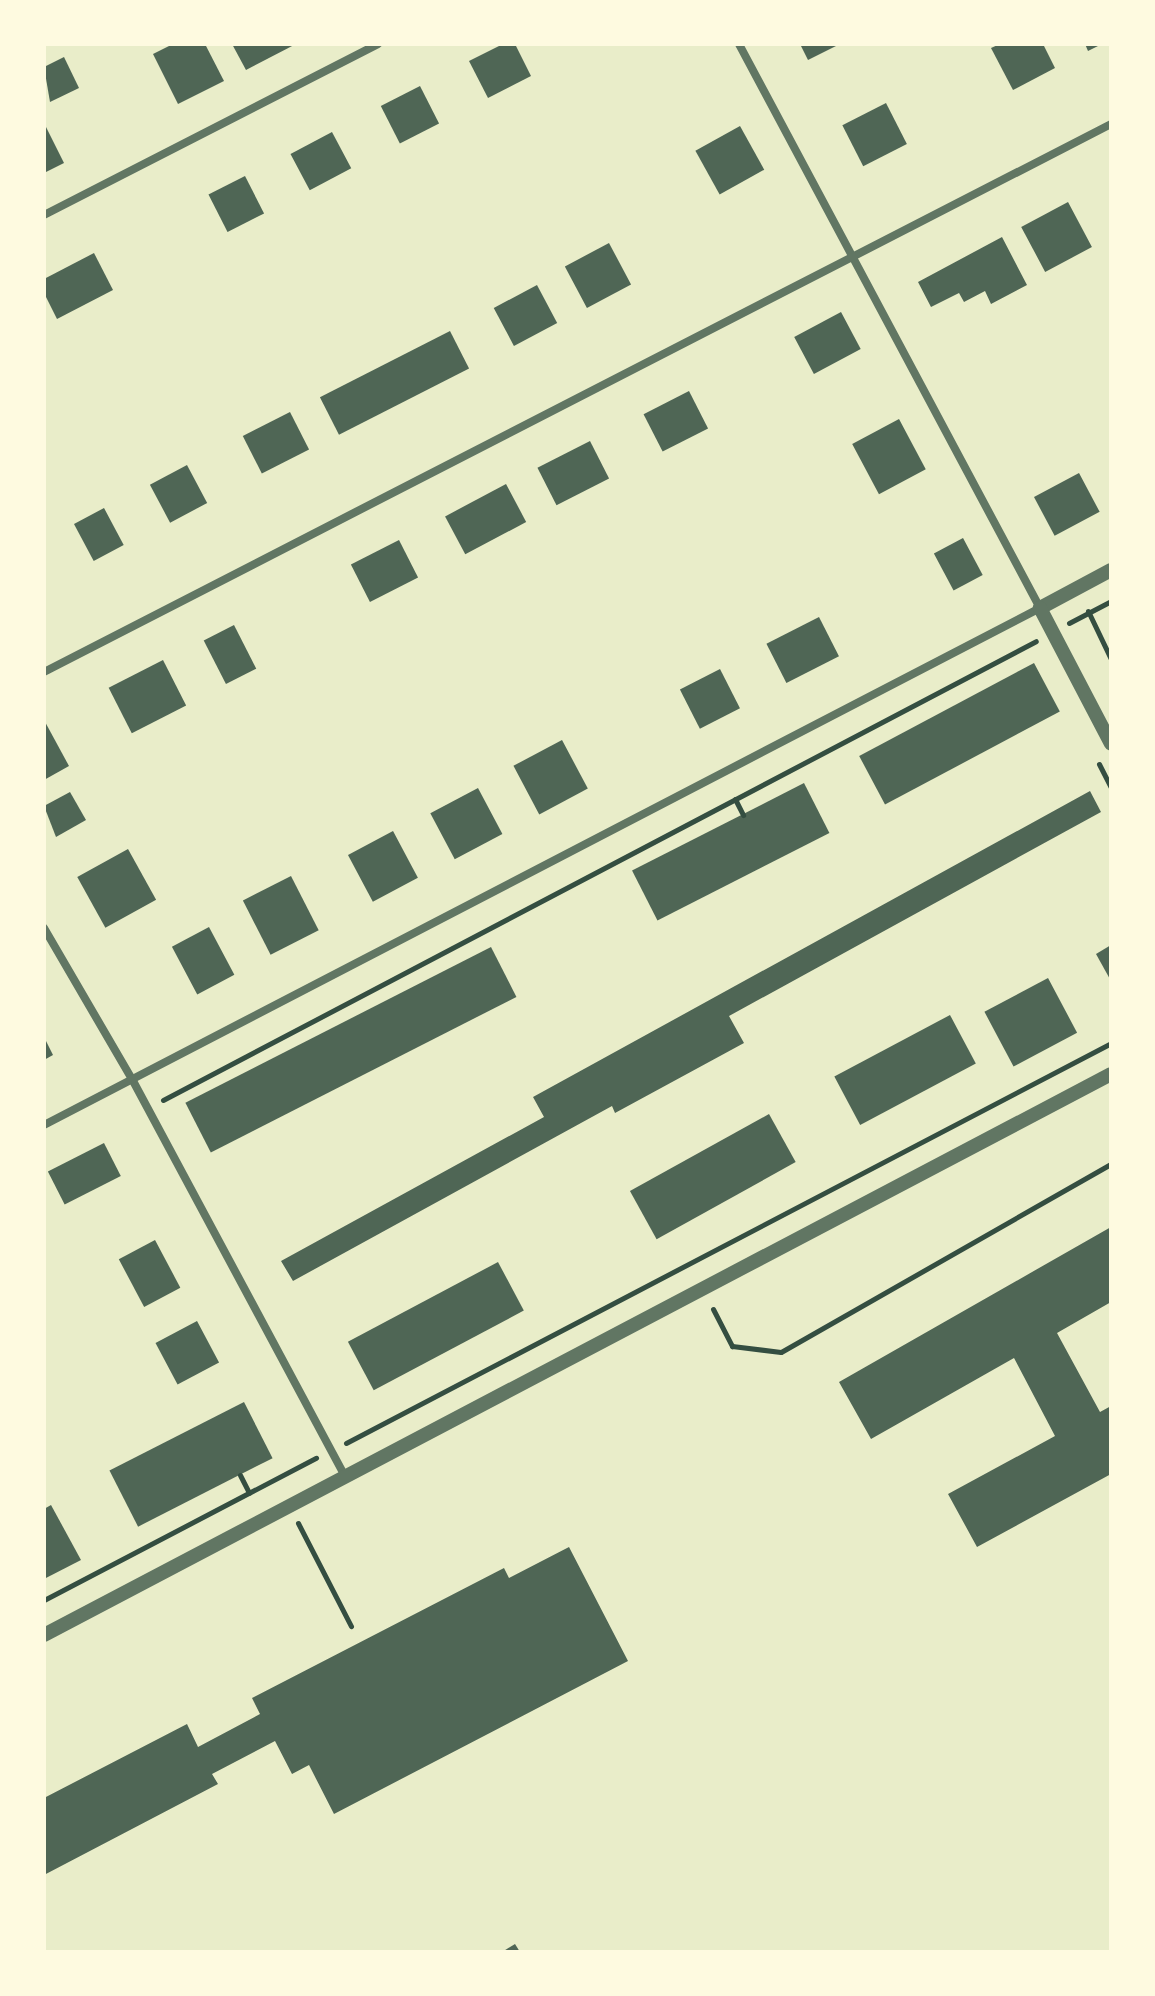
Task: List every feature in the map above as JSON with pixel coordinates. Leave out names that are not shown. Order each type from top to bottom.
[{"type":"street","points":[[44,215],[378,44]]},
{"type":"street","points":[[739,44],[850,258],[1111,744]]},
{"type":"street","points":[[44,672],[1111,124]]},
{"type":"street","points":[[44,1125],[1111,570]]},
{"type":"street","points":[[44,928],[148,1108],[344,1474]]},
{"type":"street","points":[[44,1635],[344,1474],[1111,1074]]},
{"type":"path","points":[[1076,589],[1111,659]]},
{"type":"path","points":[[148,1108],[1111,601]]},
{"type":"path","points":[[735,799],[743,815]]},
{"type":"path","points":[[44,1600],[1111,1043]]},
{"type":"path","points":[[689,1263],[732,1346],[781,1352],[1111,1164]]},
{"type":"path","points":[[240,1475],[249,1493]]},
{"type":"path","points":[[275,1479],[351,1626]]},
{"type":"building","points":[[173,44],[205,44],[224,81],[178,104],[153,54]]},
{"type":"building","points":[[232,44],[296,44],[246,70]]},
{"type":"building","points":[[503,44],[515,44],[531,76],[488,98],[469,61]]},
{"type":"building","points":[[800,44],[840,44],[808,60]]},
{"type":"building","points":[[1000,44],[1043,44],[1055,68],[1013,90],[991,48]]},
{"type":"building","points":[[1085,44],[1102,44],[1088,51]]},
{"type":"building","points":[[64,57],[79,88],[50,102],[44,67]]},
{"type":"building","points":[[420,86],[439,123],[400,143],[381,106]]},
{"type":"building","points":[[886,103],[907,144],[863,166],[842,125]]},
{"type":"building","points":[[44,123],[64,163],[44,173]]},
{"type":"building","points":[[740,126],[764,170],[720,194],[695,151]]},
{"type":"building","points":[[332,132],[351,168],[310,190],[291,154]]},
{"type":"building","points":[[245,176],[264,213],[228,232],[208,195]]},
{"type":"building","points":[[1068,202],[1092,247],[1045,272],[1021,227]]},
{"type":"building","points":[[1002,237],[1027,285],[991,304],[985,291],[964,302],[959,293],[931,307],[918,282]]},
{"type":"building","points":[[609,243],[631,284],[587,308],[565,266]]},
{"type":"building","points":[[94,253],[113,290],[57,319],[44,293],[44,279]]},
{"type":"building","points":[[537,285],[557,323],[514,346],[494,308]]},
{"type":"building","points":[[841,312],[861,349],[814,374],[794,337]]},
{"type":"building","points":[[450,331],[469,368],[339,435],[320,397]]},
{"type":"building","points":[[689,391],[708,428],[663,452],[644,414]]},
{"type":"building","points":[[290,412],[309,449],[262,473],[243,436]]},
{"type":"building","points":[[899,419],[926,469],[879,494],[852,444]]},
{"type":"building","points":[[590,441],[609,478],[556,505],[537,468]]},
{"type":"building","points":[[187,465],[207,503],[170,523],[150,485]]},
{"type":"building","points":[[1079,473],[1100,512],[1055,536],[1034,497]]},
{"type":"building","points":[[506,484],[526,522],[465,554],[445,516]]},
{"type":"building","points":[[104,508],[124,545],[94,561],[74,524]]},
{"type":"building","points":[[963,538],[983,575],[954,591],[934,553]]},
{"type":"building","points":[[399,540],[418,577],[370,602],[351,565]]},
{"type":"building","points":[[819,617],[839,656],[786,683],[766,644]]},
{"type":"building","points":[[234,625],[256,669],[226,684],[204,640]]},
{"type":"building","points":[[163,660],[186,705],[132,733],[109,688]]},
{"type":"building","points":[[1034,663],[1060,712],[885,805],[859,756]]},
{"type":"building","points":[[720,669],[740,708],[700,729],[680,689]]},
{"type":"building","points":[[44,720],[69,766],[44,780]]},
{"type":"building","points":[[562,740],[588,789],[539,814],[513,766]]},
{"type":"building","points":[[804,783],[829,833],[657,921],[632,871]]},
{"type":"building","points":[[478,788],[502,834],[455,859],[430,813]]},
{"type":"building","points":[[1090,791],[1101,812],[729,1016],[744,1043],[615,1113],[612,1106],[293,1281],[281,1261],[544,1117],[533,1097]]},
{"type":"building","points":[[70,792],[86,820],[56,837],[44,806]]},
{"type":"building","points":[[393,831],[418,878],[373,902],[348,855]]},
{"type":"building","points":[[128,849],[156,900],[105,928],[77,877]]},
{"type":"building","points":[[291,876],[319,930],[271,955],[243,901]]},
{"type":"building","points":[[209,927],[234,975],[197,994],[172,947]]},
{"type":"building","points":[[1111,945],[1111,981],[1096,954]]},
{"type":"building","points":[[491,947],[516,997],[211,1153],[185,1103]]},
{"type":"building","points":[[1048,978],[1077,1033],[1014,1067],[984,1012]]},
{"type":"building","points":[[950,1015],[976,1064],[860,1125],[834,1077]]},
{"type":"building","points":[[44,1037],[53,1055],[44,1060]]},
{"type":"building","points":[[769,1114],[796,1162],[657,1239],[630,1191]]},
{"type":"building","points":[[104,1143],[121,1176],[65,1205],[48,1172]]},
{"type":"building","points":[[1111,1227],[1111,1302],[1057,1333],[1100,1412],[1111,1406],[1111,1474],[977,1547],[948,1494],[1055,1436],[1014,1358],[871,1439],[839,1382]]},
{"type":"building","points":[[155,1240],[180,1288],[144,1307],[119,1259]]},
{"type":"building","points":[[498,1262],[524,1311],[374,1390],[348,1342]]},
{"type":"building","points":[[197,1321],[219,1362],[178,1385],[156,1343]]},
{"type":"building","points":[[244,1402],[273,1458],[138,1527],[109,1471]]},
{"type":"building","points":[[51,1505],[81,1560],[44,1579],[44,1509]]},
{"type":"building","points":[[569,1547],[628,1661],[334,1814],[309,1765],[292,1774],[275,1741],[212,1774],[218,1784],[44,1875],[44,1798],[187,1724],[198,1747],[260,1714],[252,1698],[504,1568],[509,1578]]},
{"type":"building","points":[[515,1944],[520,1952],[502,1952]]}]
